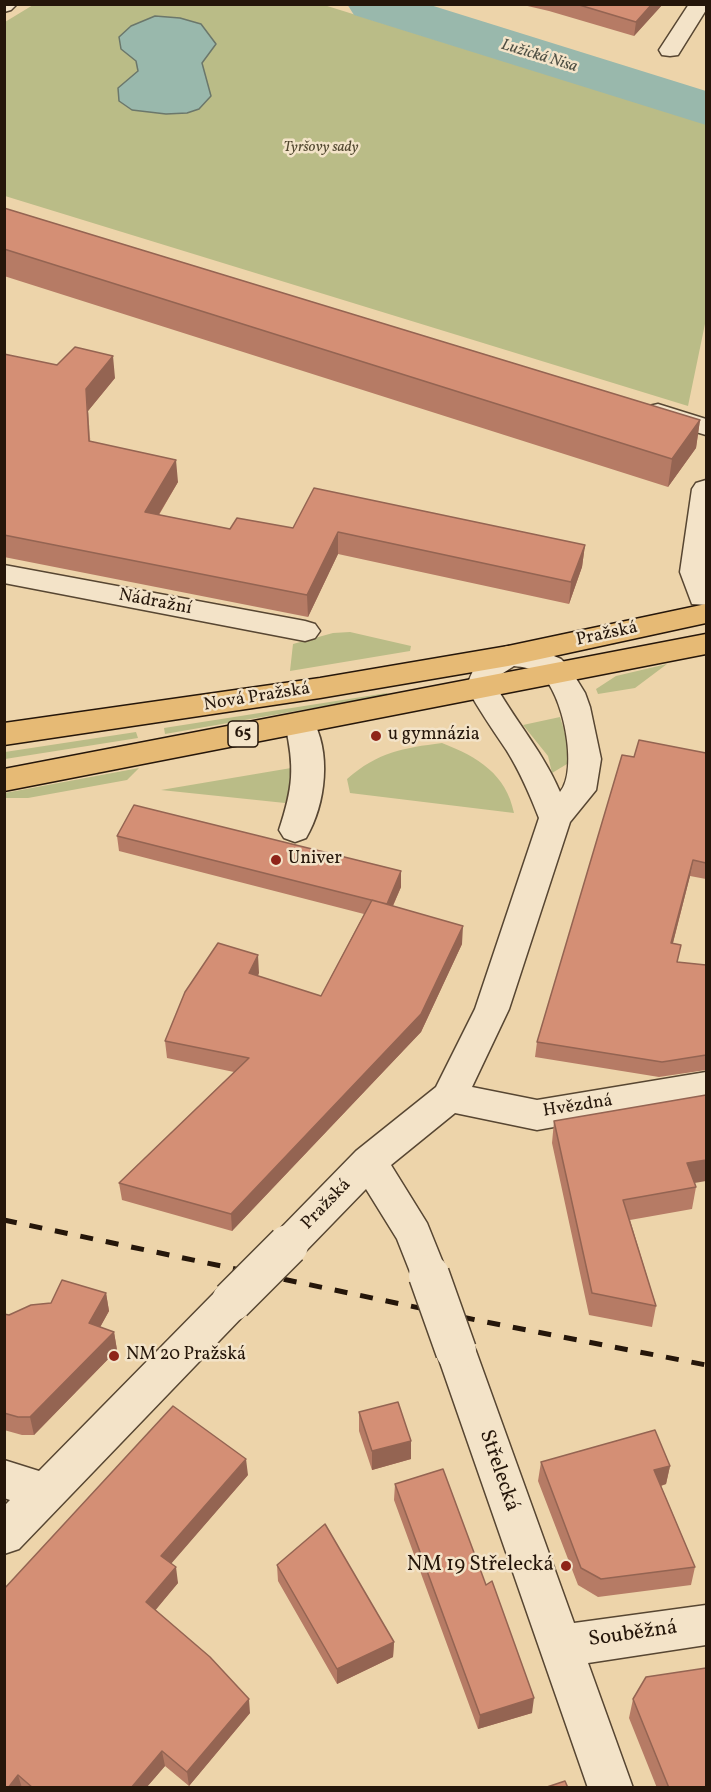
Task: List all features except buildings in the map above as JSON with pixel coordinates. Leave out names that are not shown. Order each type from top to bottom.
[{"type":"main road","name":"Pražská","points":[[508,656],[704,606]]},
{"type":"main road","name":"Pražská","points":[[482,688],[706,644]]},
{"type":"main road","name":"Nová Pražská","points":[[4,734],[320,688],[508,656]]},
{"type":"main road","name":"Nová Pražská","points":[[4,780],[482,688]]},
{"type":"street","points":[[670,50],[700,4]]},
{"type":"street","points":[[635,405],[706,427]]},
{"type":"street","points":[[704,606],[694,572],[706,489]]},
{"type":"street","name":"Nádražní","points":[[4,574],[305,631]]},
{"type":"street","points":[[508,656],[539,659],[558,674]]},
{"type":"street","name":"Pražská","points":[[482,688],[488,669],[508,656]]},
{"type":"street","name":"Pražská","points":[[4,1535],[369,1162],[449,1097],[492,1009],[555,818],[580,790],[585,759],[575,707],[558,674]]},
{"type":"street","points":[[482,688],[501,721],[519,745],[542,787],[555,818]]},
{"type":"street","points":[[295,830],[306,796],[308,756],[300,724]]},
{"type":"street","name":"Hvězdná","points":[[449,1097],[537,1115],[706,1086]]},
{"type":"street","name":"Střelecká","points":[[369,1162],[414,1234],[611,1788]]},
{"type":"street","points":[[4,1479],[45,1492]]},
{"type":"street","name":"Souběžná","points":[[560,1646],[706,1625]]},
{"type":"green space","name":"Tyršovy sady","points":[[33,5],[324,5],[706,124],[706,319],[688,406],[5,196],[5,22]]},
{"type":"green space","points":[[350,632],[411,646],[410,651],[290,671],[293,644],[333,633]]},
{"type":"green space","points":[[667,664],[635,688],[598,694],[596,689],[616,676]]},
{"type":"green space","points":[[387,693],[388,695],[165,734],[164,728]]},
{"type":"green space","points":[[560,717],[568,758],[567,764],[552,773],[548,756],[523,725]]},
{"type":"green space","points":[[136,732],[138,738],[5,759],[5,752]]},
{"type":"green space","points":[[442,743],[467,754],[497,777],[510,799],[514,813],[350,793],[347,779],[380,757],[403,749]]},
{"type":"green space","points":[[297,767],[285,803],[161,790]]},
{"type":"green space","points":[[139,768],[127,780],[28,798],[5,798],[5,793]]},
{"type":"shaded area","points":[[155,16],[180,18],[201,24],[216,44],[202,63],[211,96],[199,109],[187,113],[166,114],[132,110],[119,101],[118,88],[138,71],[136,61],[121,49],[119,37],[131,26]]},
{"type":"waterway","name":"Lužická Nisa","points":[[372,4],[706,109]]},
{"type":"railway","points":[[4,1220],[481,1321],[706,1365]]},
{"type":"place","name":"u gymnázia","points":[[376,736]]},
{"type":"place","name":"Univer","points":[[276,860]]},
{"type":"place","name":"NM 20 Pražská","points":[[114,1356]]},
{"type":"place","name":"NM 19 Střelecká","points":[[566,1566]]}]
